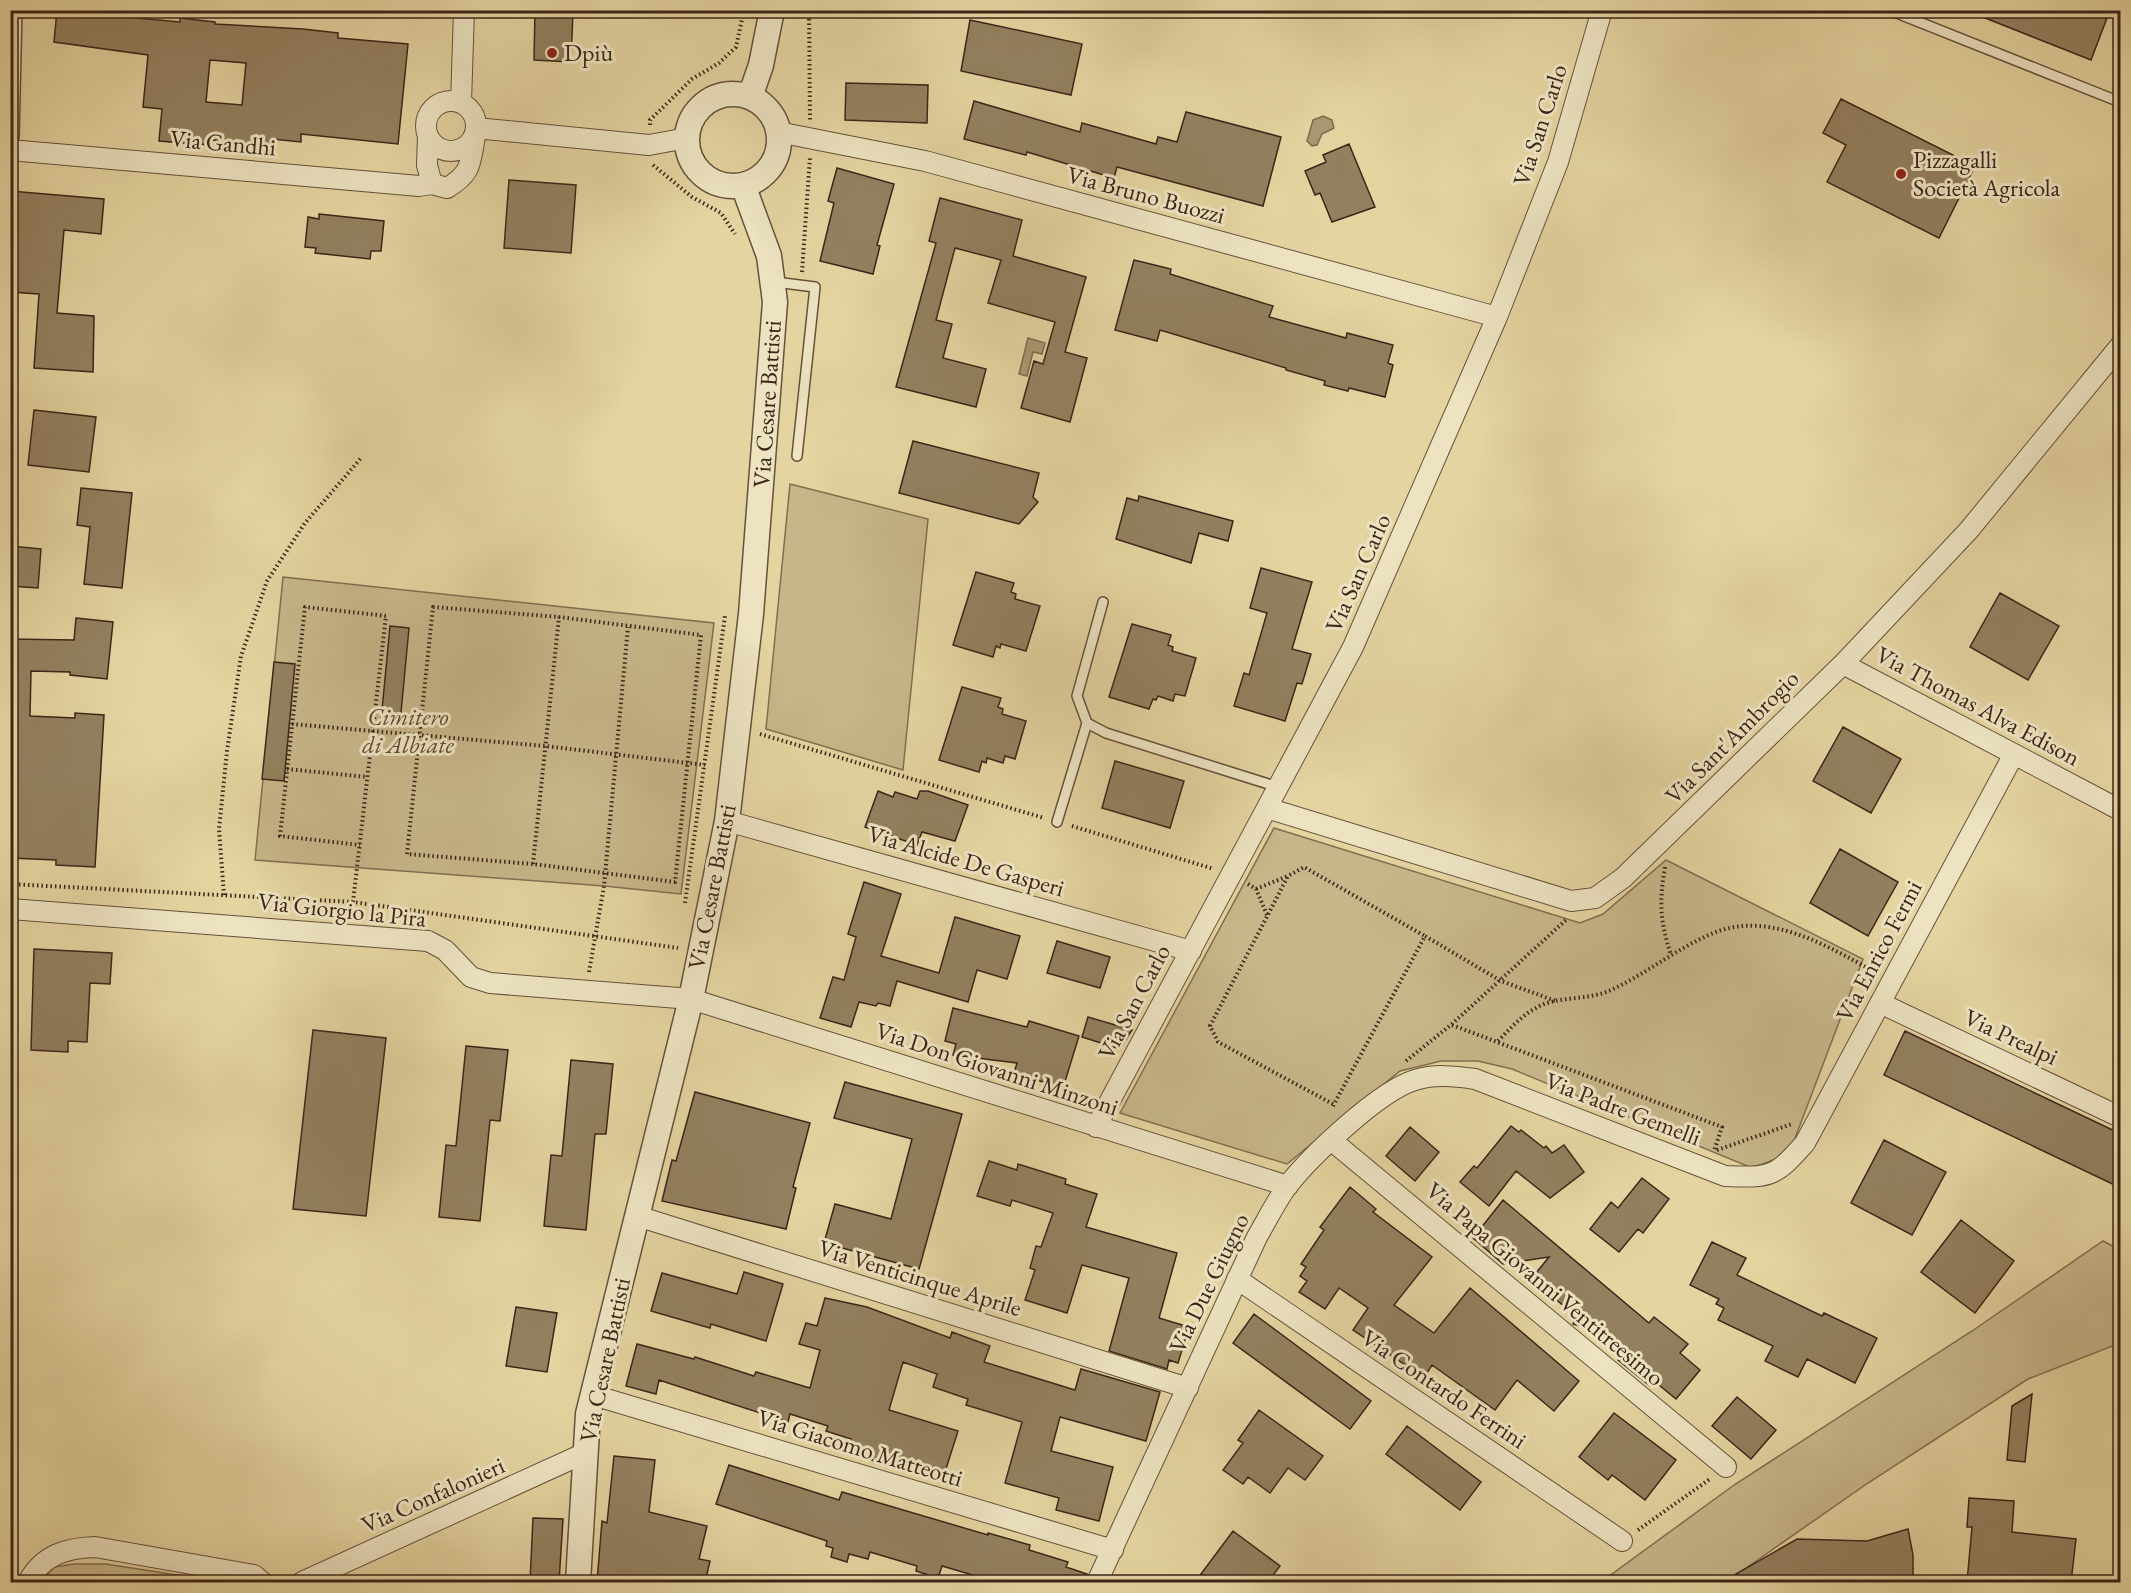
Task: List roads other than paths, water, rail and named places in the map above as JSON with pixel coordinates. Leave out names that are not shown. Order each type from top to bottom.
[{"type":"street","points":[[461,103],[464,10]]},
{"type":"street","points":[[750,97],[761,65],[772,10]]},
{"type":"street","name":"Via San Carlo","points":[[1096,1127],[1353,646],[1497,317],[1558,162],[1602,10]]},
{"type":"street","points":[[724,95],[750,97],[768,111],[778,132],[778,150],[772,164],[758,178],[743,185],[720,184],[706,177],[695,166],[689,152],[687,138],[692,118],[708,102],[724,95]]},
{"type":"street","points":[[428,136],[439,148],[455,152],[463,149],[476,132],[473,113],[461,103],[445,102],[437,105],[427,119],[427,165],[432,184]]},
{"type":"street","points":[[476,132],[649,145],[687,138]]},
{"type":"street","name":"Via Gandhi","points":[[10,150],[419,186],[432,184],[447,188],[464,178],[471,161],[476,132]]},
{"type":"street","name":"Via Bruno Buozzi","points":[[778,132],[925,161],[1497,317]]},
{"type":"street","name":"Via Cesare Battisti","points":[[578,1582],[588,1414],[691,999],[689,951],[727,820],[751,614],[775,302],[769,256],[743,185]]},
{"type":"street","name":"Via Sant'Ambrogio","points":[[1267,808],[1571,901],[1595,898],[1623,878],[1662,842],[1843,664],[1969,530],[2121,346]]},
{"type":"street","name":"Via Thomas Alva Edison","points":[[1843,664],[2121,810]]},
{"type":"street","name":"Via Enrico Fermi","points":[[1783,1168],[1805,1143],[2014,754]]},
{"type":"street","name":"Via Alcide De Gasperi","points":[[727,820],[1191,951]]},
{"type":"street","name":"Via Giorgio la Pira","points":[[10,909],[401,937],[428,941],[436,945],[445,950],[471,977],[490,983],[691,999]]},
{"type":"street","name":"Via Don Giovanni Minzoni","points":[[691,999],[1288,1186]]},
{"type":"street","name":"Via Prealpi","points":[[1880,1003],[2121,1117]]},
{"type":"street","name":"Via Due Giugno","points":[[1097,1582],[1257,1237],[1288,1186],[1331,1140],[1389,1093],[1414,1080],[1445,1075]]},
{"type":"street","name":"Via Padre Gemelli","points":[[1445,1075],[1474,1079],[1710,1160],[1725,1176],[1762,1178],[1783,1168]]},
{"type":"street","name":"Via Papa Giovanni Ventitreesimo","points":[[1331,1140],[1726,1467]]},
{"type":"street","name":"Via Venticinque Aprile","points":[[637,1216],[1188,1388]]},
{"type":"street","name":"Via Contardo Ferrini","points":[[1237,1279],[1622,1541]]},
{"type":"street","name":"Via Giacomo Matteotti","points":[[593,1395],[1113,1550]]},
{"type":"street","name":"Via Confalonieri","points":[[302,1582],[585,1453]]},
{"type":"street","points":[[28,1582],[46,1559],[69,1548],[95,1547],[254,1575],[262,1582]]},
{"type":"lane","points":[[10,141],[14,137],[17,10]]},
{"type":"lane","points":[[1890,10],[2121,102]]},
{"type":"lane","points":[[772,281],[815,287],[797,456]]},
{"type":"lane","points":[[1058,822],[1087,723],[1077,696],[1103,602]]},
{"type":"lane","points":[[1087,723],[1106,733],[1278,787]]},
{"type":"place","name":"Dpiù","points":[[552,53]]},
{"type":"place","name":"Pizzagalli Società Agricola","points":[[1901,174]]},
{"type":"park label","name":"Cimitero di Albiate","points":[[408,731]]}]
